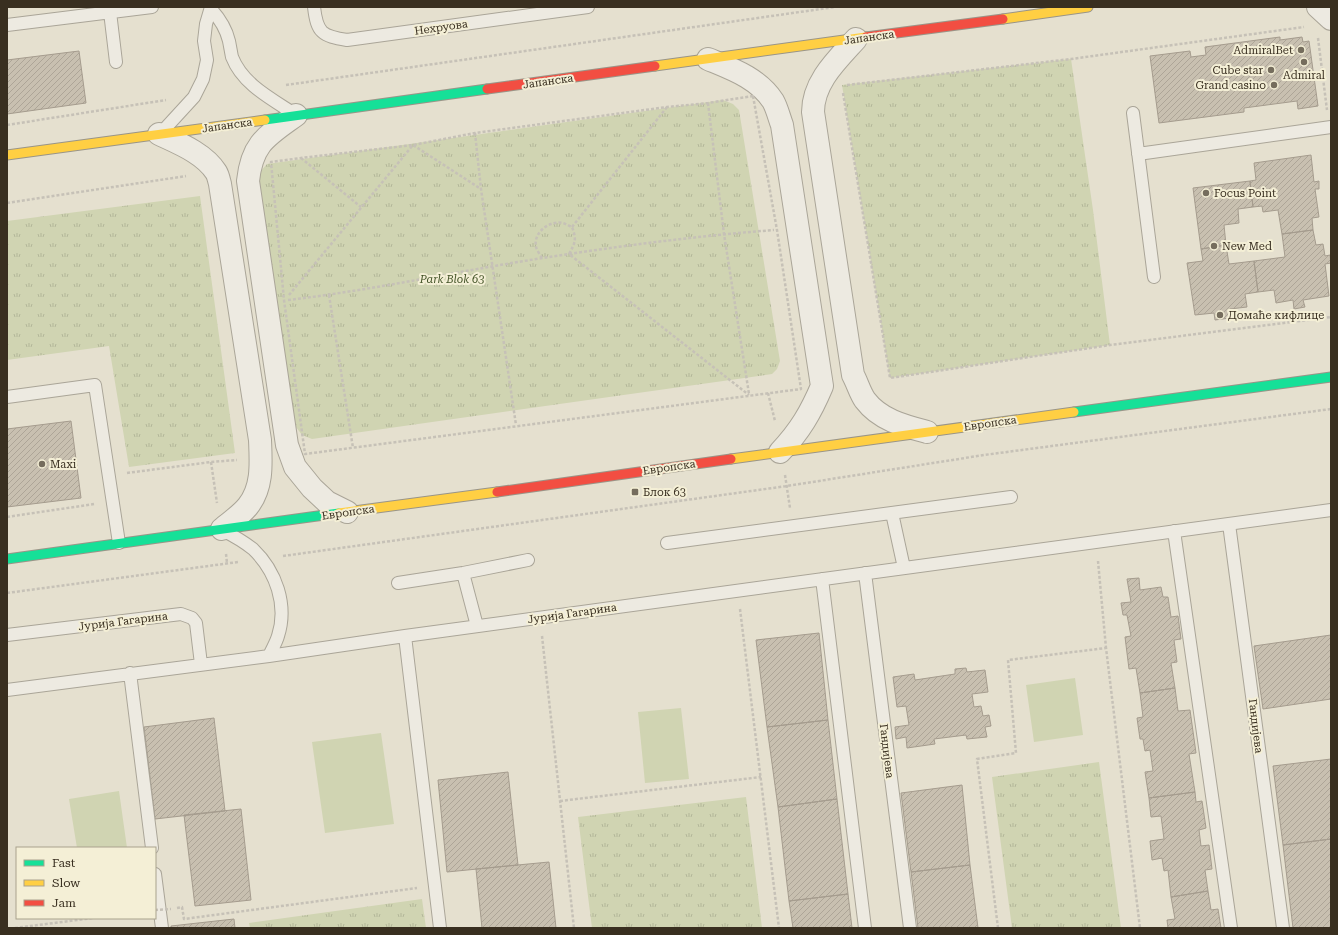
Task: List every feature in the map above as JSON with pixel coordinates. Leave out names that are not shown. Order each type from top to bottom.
[{"type":"street","name":"Јапанска","points":[[7,155],[1088,7]]},
{"type":"street","points":[[1318,7],[1324,26]]},
{"type":"street","points":[[856,39],[833,65],[820,83],[813,101],[813,112],[853,375],[864,399],[879,414],[904,426],[927,432]]},
{"type":"street","points":[[708,59],[737,71],[762,88],[774,102],[782,125],[822,386],[814,405],[795,436],[780,452]]},
{"type":"street","points":[[296,115],[267,136],[257,148],[249,166],[248,181],[287,444],[295,467],[312,488],[328,502],[347,512]]},
{"type":"street","points":[[159,134],[195,152],[216,172],[220,184],[260,440],[261,470],[257,489],[248,506],[224,540]]},
{"type":"street","name":"Европска","points":[[7,559],[119,543],[224,540],[347,512],[1328,377]]},
{"type":"lane","points":[[7,25],[152,7]]},
{"type":"lane","name":"Нехруова","points":[[314,7],[316,21],[321,31],[329,36],[347,40],[588,7]]},
{"type":"lane","points":[[211,8],[222,22],[229,40],[232,57],[243,74],[256,89],[296,115]]},
{"type":"lane","points":[[159,134],[194,97],[203,79],[207,60],[204,41],[206,24],[211,8]]},
{"type":"lane","points":[[110,12],[116,62]]},
{"type":"lane","points":[[1133,113],[1154,277]]},
{"type":"lane","points":[[1138,154],[1330,127]]},
{"type":"lane","points":[[7,397],[95,385],[119,543]]},
{"type":"lane","points":[[667,543],[1011,497]]},
{"type":"lane","points":[[738,590],[1331,510]]},
{"type":"lane","points":[[892,513],[904,568]]},
{"type":"lane","name":"Гандијева","points":[[1230,524],[1283,928]]},
{"type":"lane","points":[[1174,531],[1231,928]]},
{"type":"lane","points":[[224,540],[243,542],[261,559],[272,573],[276,583],[281,603],[281,624],[278,636],[269,656]]},
{"type":"lane","points":[[398,583],[463,573],[528,560]]},
{"type":"lane","points":[[463,573],[476,626]]},
{"type":"lane","name":"Гандијева","points":[[865,573],[910,928]]},
{"type":"lane","points":[[822,579],[865,928]]},
{"type":"lane","name":"Јурија Гагарина","points":[[7,690],[269,656],[738,590]]},
{"type":"lane","name":"Јурија Гагарина","points":[[7,636],[181,614],[192,618],[196,623],[201,664]]},
{"type":"lane","points":[[405,636],[440,928]]},
{"type":"lane","points":[[130,673],[152,847]]},
{"type":"lane","points":[[156,882],[162,928]]},
{"type":"path","points":[[256,89],[836,7]]},
{"type":"path","points":[[1308,26],[1071,59],[842,85],[890,378],[1110,345],[1331,317]]},
{"type":"path","points":[[1324,26],[1330,127]]},
{"type":"path","points":[[753,96],[777,230],[801,389],[516,425],[305,454],[284,300],[271,162],[412,145],[474,133],[667,107],[708,103],[753,96]]},
{"type":"path","points":[[7,125],[194,97]]},
{"type":"path","points":[[708,103],[724,234],[749,395]]},
{"type":"path","points":[[572,227],[667,107]]},
{"type":"path","points":[[474,133],[492,267],[516,425]]},
{"type":"path","points":[[412,145],[481,189]]},
{"type":"path","points":[[284,300],[412,145]]},
{"type":"path","points":[[301,158],[361,207]]},
{"type":"path","points":[[7,203],[187,176]]},
{"type":"path","points":[[542,258],[536,247],[536,238],[544,228],[554,223],[564,223],[572,227],[576,237],[569,254]]},
{"type":"path","points":[[284,300],[329,295],[569,254],[724,234],[777,230]]},
{"type":"path","points":[[569,254],[749,395]]},
{"type":"path","points":[[329,295],[353,448]]},
{"type":"path","points":[[768,394],[775,422]]},
{"type":"path","points":[[7,593],[786,486],[984,455],[1331,409]]},
{"type":"path","points":[[128,480],[127,473],[211,462],[242,460]]},
{"type":"path","points":[[211,462],[218,506]]},
{"type":"path","points":[[7,517],[112,501]]},
{"type":"path","points":[[224,540],[227,563]]},
{"type":"path","points":[[1096,542],[1106,648],[1140,928]]},
{"type":"path","points":[[738,590],[779,928]]},
{"type":"path","points":[[540,617],[574,928]]},
{"type":"path","points":[[998,928],[977,759],[1016,753],[1008,660],[1106,648]]},
{"type":"path","points":[[560,801],[761,776]]},
{"type":"path","points":[[156,910],[182,907],[184,919],[434,886]]},
{"type":"path","points":[[15,928],[85,919]]},
{"type":"green space","points":[[1071,59],[1093,210],[1110,345],[890,378],[842,85]]},
{"type":"green space","name":"Park Blok 63","points":[[723,100],[733,104],[739,110],[780,361],[777,369],[772,374],[312,439],[302,435],[296,427],[256,188],[259,173],[267,164]]},
{"type":"green space","points":[[200,196],[235,453],[129,467],[109,346],[7,360],[7,221]]},
{"type":"green space","points":[[1075,678],[1083,735],[1034,742],[1026,685]]},
{"type":"green space","points":[[681,708],[689,779],[645,783],[638,712]]},
{"type":"green space","points":[[381,733],[394,824],[325,833],[312,742]]},
{"type":"green space","points":[[1099,762],[1121,928],[1012,928],[992,777]]},
{"type":"green space","points":[[119,791],[127,847],[77,847],[69,799]]},
{"type":"green space","points":[[746,797],[762,928],[592,928],[578,817]]},
{"type":"green space","points":[[422,899],[426,928],[250,928],[249,923]]},
{"type":"building","points":[[1280,37],[1280,40],[1302,37],[1303,42],[1309,41],[1318,106],[1298,109],[1297,101],[1244,108],[1244,112],[1159,123],[1150,56],[1190,51],[1191,57],[1206,55],[1205,47]]},
{"type":"building","points":[[79,51],[86,103],[7,114],[7,60]]},
{"type":"building","points":[[1311,155],[1314,182],[1319,181],[1319,189],[1315,189],[1319,217],[1312,218],[1313,230],[1282,234],[1278,210],[1263,212],[1262,206],[1253,207],[1250,181],[1256,180],[1254,163]]},
{"type":"building","points":[[1250,181],[1253,207],[1238,209],[1239,223],[1224,225],[1226,245],[1201,249],[1193,188]]},
{"type":"building","points":[[1313,230],[1316,245],[1323,244],[1325,256],[1330,255],[1331,263],[1325,264],[1329,296],[1303,300],[1305,307],[1294,309],[1293,300],[1276,303],[1274,290],[1258,292],[1254,261],[1285,257],[1282,234]]},
{"type":"building","points":[[1226,245],[1229,264],[1254,261],[1258,292],[1245,294],[1247,307],[1230,309],[1230,318],[1215,320],[1214,313],[1195,315],[1187,263],[1203,261],[1201,249]]},
{"type":"building","name":"Maxi","points":[[71,421],[81,498],[7,507],[7,429]]},
{"type":"building","points":[[1139,578],[1140,590],[1161,587],[1163,597],[1168,597],[1171,617],[1178,616],[1181,639],[1174,640],[1177,662],[1171,663],[1175,688],[1140,693],[1136,668],[1129,669],[1125,637],[1131,636],[1127,615],[1123,615],[1121,603],[1131,602],[1127,579]]},
{"type":"building","points":[[819,633],[828,720],[767,727],[756,640]]},
{"type":"building","points":[[1331,635],[1331,699],[1263,709],[1254,646]]},
{"type":"building","points":[[966,668],[967,672],[985,670],[988,692],[972,694],[974,707],[981,706],[983,716],[989,715],[991,726],[985,727],[987,737],[967,739],[966,735],[934,739],[935,744],[907,748],[906,737],[896,739],[895,727],[909,725],[906,706],[897,707],[893,677],[914,674],[915,680],[955,674],[955,669]]},
{"type":"building","points":[[1175,688],[1178,711],[1190,710],[1196,753],[1189,754],[1195,792],[1149,798],[1145,772],[1153,771],[1150,750],[1145,751],[1143,739],[1140,739],[1137,718],[1143,717],[1140,693]]},
{"type":"building","points":[[214,718],[225,811],[155,819],[144,727]]},
{"type":"building","points":[[828,720],[837,799],[778,807],[767,727]]},
{"type":"building","points":[[1331,759],[1331,839],[1283,845],[1273,766]]},
{"type":"building","points":[[508,772],[518,865],[447,872],[438,780]]},
{"type":"building","points":[[962,785],[970,865],[911,872],[901,793]]},
{"type":"building","points":[[1195,792],[1196,802],[1202,801],[1206,828],[1199,830],[1201,846],[1209,845],[1212,869],[1205,870],[1208,891],[1171,897],[1168,870],[1164,871],[1162,858],[1152,860],[1150,841],[1164,839],[1161,816],[1151,817],[1149,798]]},
{"type":"building","points":[[837,799],[848,894],[789,901],[778,807]]},
{"type":"building","points":[[241,809],[251,900],[195,906],[184,815]]},
{"type":"building","points":[[1331,839],[1331,928],[1293,928],[1283,845]]},
{"type":"building","points":[[549,862],[556,928],[482,928],[476,869]]},
{"type":"building","points":[[970,865],[978,928],[918,928],[911,872]]},
{"type":"building","points":[[1208,891],[1211,910],[1218,909],[1221,928],[1168,928],[1167,920],[1175,919],[1171,897]]},
{"type":"building","points":[[848,894],[852,928],[793,928],[789,901]]},
{"type":"building","points":[[234,919],[235,928],[171,928],[171,926]]},
{"type":"traffic: fast","points":[[265,120],[487,89]]},
{"type":"traffic: fast","points":[[1074,412],[1331,377]]},
{"type":"traffic: fast","points":[[7,559],[339,513]]},
{"type":"traffic: slow","points":[[1003,19],[1088,7]]},
{"type":"traffic: slow","points":[[655,66],[866,37]]},
{"type":"traffic: slow","points":[[7,155],[265,120]]},
{"type":"traffic: slow","points":[[731,459],[1074,412]]},
{"type":"traffic: slow","points":[[339,513],[497,492]]},
{"type":"traffic: jam","points":[[866,37],[1003,19]]},
{"type":"traffic: jam","points":[[487,89],[655,66]]},
{"type":"traffic: jam","points":[[497,492],[731,459]]},
{"type":"place","name":"AdmiralBet","points":[[1301,50]]},
{"type":"place","name":"Admiral","points":[[1304,62]]},
{"type":"place","name":"Cube star","points":[[1271,70]]},
{"type":"place","name":"Grand casino","points":[[1274,85]]},
{"type":"place","name":"Focus Point","points":[[1206,193]]},
{"type":"place","name":"New Med","points":[[1214,246]]},
{"type":"place","name":"Домаће кифлице","points":[[1220,315]]},
{"type":"place","name":"Maxi","points":[[42,464]]},
{"type":"place","name":"Блок 63","points":[[635,492]]}]
